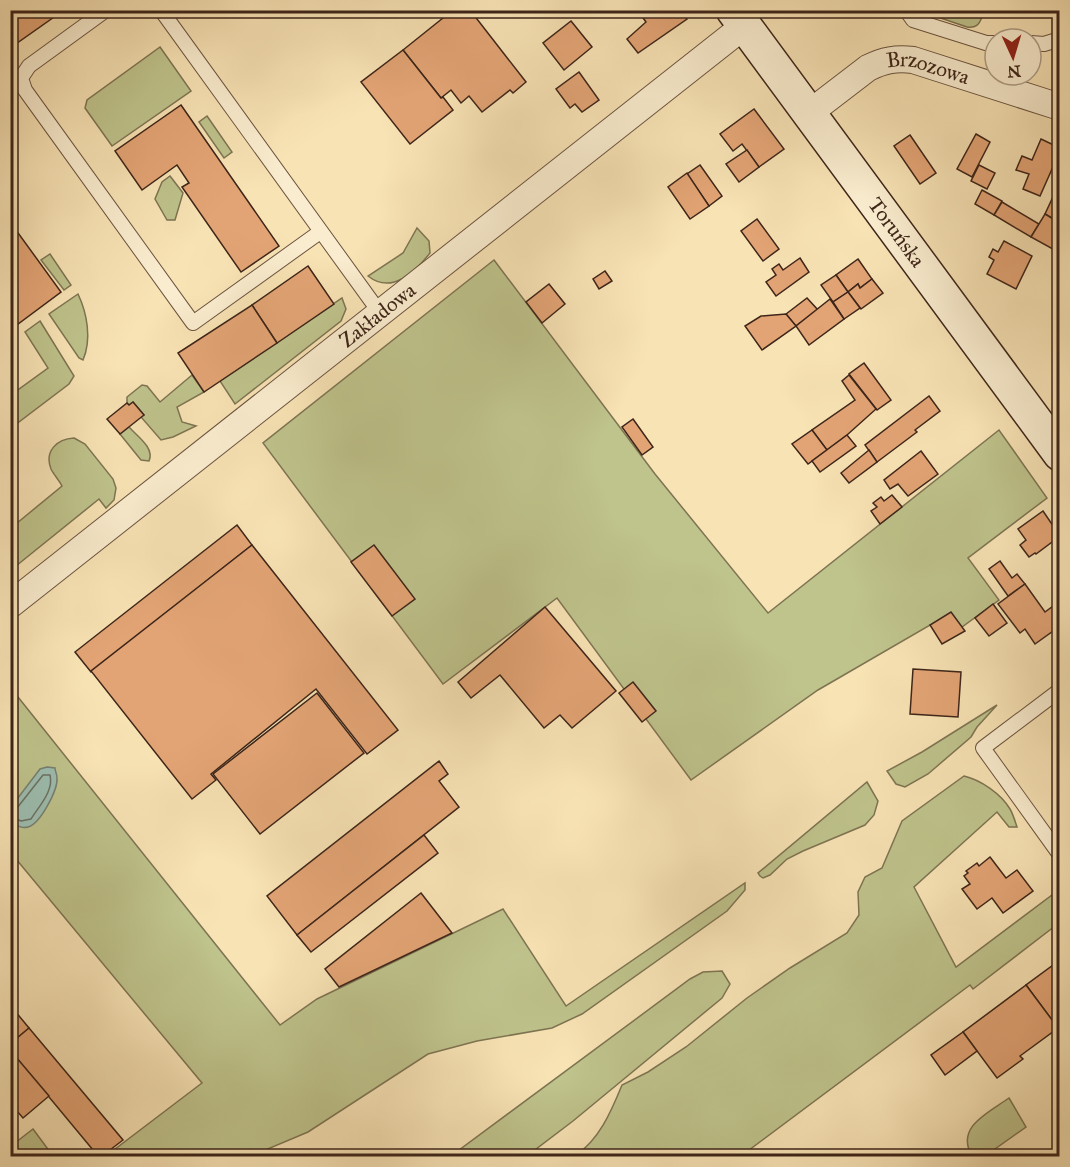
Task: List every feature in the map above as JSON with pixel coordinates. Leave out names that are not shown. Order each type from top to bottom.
[{"type":"street","name":"Toruńska","points":[[739,18],[1059,454]]},
{"type":"street","name":"Zakładowa","points":[[10,605],[380,313],[739,18]]},
{"type":"street","name":"Brzozowa","points":[[808,114],[868,68],[880,62],[899,59],[913,60],[1059,107]]},
{"type":"lane","points":[[106,10],[29,66],[21,78],[25,90],[193,323],[320,232]]},
{"type":"lane","points":[[161,10],[380,313]]},
{"type":"lane","points":[[906,10],[913,20],[983,42]]},
{"type":"lane","points":[[1043,44],[1059,39]]},
{"type":"lane","points":[[1059,690],[982,748],[1059,855]]},
{"type":"green space","points":[[920,11],[980,11],[982,17],[977,25],[967,27]]},
{"type":"green space","points":[[160,47],[191,91],[112,146],[85,108],[87,100]]},
{"type":"green space","points":[[207,116],[232,152],[224,158],[199,122]]},
{"type":"green space","points":[[170,176],[183,193],[175,220],[167,220],[155,199],[162,182]]},
{"type":"green space","points":[[417,228],[429,241],[430,253],[410,274],[394,282],[386,283],[368,276],[403,253]]},
{"type":"green space","points":[[50,254],[71,285],[64,290],[41,260]]},
{"type":"green space","points":[[494,260],[655,474],[768,613],[999,430],[1047,498],[968,558],[999,600],[962,627],[930,625],[818,690],[691,780],[557,598],[443,684],[263,443]]},
{"type":"green space","points":[[78,294],[84,309],[88,335],[83,360],[79,358],[49,314]]},
{"type":"green space","points":[[342,298],[346,309],[341,321],[235,404],[220,381]]},
{"type":"green space","points":[[40,321],[74,376],[69,384],[11,428],[11,395],[48,368],[25,332]]},
{"type":"green space","points":[[192,375],[204,392],[177,407],[182,422],[196,426],[161,440],[141,417],[144,415],[133,402],[129,405],[127,403],[127,397],[142,385],[147,386],[160,402]]},
{"type":"green space","points":[[129,427],[150,451],[149,461],[141,460],[120,434]]},
{"type":"green space","points":[[74,438],[85,444],[113,479],[116,488],[114,500],[106,508],[99,499],[11,570],[11,528],[62,486],[51,469],[49,457],[57,444]]},
{"type":"green space","points":[[10,687],[280,1025],[317,999],[503,909],[566,1006],[745,883],[745,890],[727,911],[582,1014],[552,1028],[477,1041],[428,1054],[308,1132],[251,1156],[106,1156],[202,1083],[11,853]]},
{"type":"green space","points":[[997,705],[971,737],[928,774],[905,787],[896,784],[887,771],[922,752]]},
{"type":"green space","points":[[964,776],[984,784],[996,793],[1011,811],[1017,827],[1009,827],[997,812],[914,887],[956,967],[1056,892],[1059,896],[1059,923],[973,989],[970,985],[741,1156],[575,1156],[598,1134],[622,1085],[648,1072],[686,1047],[747,998],[847,933],[859,915],[858,892],[865,877],[882,868],[902,821]]},
{"type":"green space","points":[[867,782],[878,801],[874,815],[865,825],[803,851],[787,859],[770,875],[763,878],[760,876],[758,873]]},
{"type":"green space","points":[[722,971],[730,984],[722,998],[532,1152],[525,1156],[451,1156],[690,979],[703,972]]},
{"type":"green space","points":[[1009,1098],[1026,1127],[985,1156],[972,1156],[968,1146],[971,1129],[984,1115]]},
{"type":"green space","points":[[33,1129],[53,1156],[11,1156],[11,1146]]},
{"type":"water","points":[[55,768],[57,777],[51,798],[33,825],[18,826],[11,820],[11,807],[40,769]]},
{"type":"building","points":[[10,10],[64,10],[10,48]]},
{"type":"building","points":[[453,10],[470,10],[526,82],[513,93],[510,90],[482,112],[469,96],[461,103],[451,90],[441,98],[403,50]]},
{"type":"building","points":[[632,10],[681,10],[687,19],[638,53],[627,39],[646,22],[638,11],[635,14]]},
{"type":"building","points":[[571,21],[592,47],[564,70],[543,43]]},
{"type":"building","points":[[403,50],[453,110],[410,144],[361,82]]},
{"type":"building","points":[[579,72],[599,100],[582,112],[575,104],[570,108],[556,89]]},
{"type":"building","points":[[181,105],[279,246],[241,272],[182,187],[189,183],[177,165],[142,190],[115,151]]},
{"type":"building","points":[[754,109],[784,149],[759,167],[742,144],[733,151],[720,134]]},
{"type":"building","points":[[976,134],[990,142],[972,177],[957,169]]},
{"type":"building","points":[[910,135],[936,173],[920,184],[894,146]]},
{"type":"building","points":[[1041,139],[1060,148],[1060,151],[1040,196],[1023,189],[1029,174],[1016,170],[1022,156],[1032,160]]},
{"type":"building","points":[[747,150],[759,167],[739,182],[726,164]]},
{"type":"building","points":[[700,165],[722,196],[709,206],[687,174]]},
{"type":"building","points":[[979,165],[995,173],[987,189],[971,181]]},
{"type":"building","points":[[687,173],[709,206],[690,219],[668,187]]},
{"type":"building","points":[[1060,184],[1060,223],[1045,214]]},
{"type":"building","points":[[982,190],[1002,201],[994,215],[975,204]]},
{"type":"building","points":[[1002,202],[1039,224],[1031,237],[994,215]]},
{"type":"building","points":[[1045,214],[1060,223],[1060,253],[1031,237]]},
{"type":"building","points":[[757,219],[779,249],[763,261],[741,231]]},
{"type":"building","points":[[13,226],[61,292],[10,330],[10,228]]},
{"type":"building","points":[[1004,241],[1032,256],[1016,289],[987,274],[994,260],[989,257],[993,249],[998,252]]},
{"type":"building","points":[[800,258],[809,272],[776,296],[766,282],[776,275],[772,269],[779,264],[783,270]]},
{"type":"building","points":[[858,259],[872,279],[860,288],[858,284],[848,292],[836,275]]},
{"type":"building","points":[[308,266],[334,304],[277,343],[252,305]]},
{"type":"building","points":[[605,271],[612,281],[599,289],[593,279]]},
{"type":"building","points":[[836,275],[848,292],[833,302],[821,285]]},
{"type":"building","points":[[872,279],[883,293],[861,309],[848,292],[858,284],[860,288]]},
{"type":"building","points":[[549,284],[565,304],[542,323],[526,302]]},
{"type":"building","points":[[848,292],[860,308],[844,319],[833,302]]},
{"type":"building","points":[[807,298],[818,310],[796,326],[786,314]]},
{"type":"building","points":[[830,299],[844,319],[809,345],[796,326]]},
{"type":"building","points":[[252,305],[277,343],[204,392],[178,353]]},
{"type":"building","points":[[786,314],[796,326],[762,350],[745,326],[761,316]]},
{"type":"building","points":[[864,363],[891,400],[877,410],[849,374]]},
{"type":"building","points":[[849,375],[876,409],[827,450],[812,430],[855,400],[842,381]]},
{"type":"building","points":[[929,396],[940,411],[915,430],[917,432],[877,462],[865,445]]},
{"type":"building","points":[[133,402],[144,415],[120,434],[107,419],[127,403],[129,405]]},
{"type":"building","points":[[633,419],[653,447],[642,455],[622,427]]},
{"type":"building","points":[[812,430],[827,450],[808,464],[792,444]]},
{"type":"building","points":[[847,435],[856,446],[820,472],[812,461]]},
{"type":"building","points":[[869,450],[877,462],[849,483],[841,473]]},
{"type":"building","points":[[921,451],[938,474],[908,496],[898,484],[890,489],[884,480]]},
{"type":"building","points":[[892,495],[902,507],[880,524],[871,511],[877,507],[873,503],[881,497],[884,501]]},
{"type":"building","points":[[1043,511],[1060,536],[1029,557],[1020,545],[1026,540],[1018,529]]},
{"type":"building","points":[[237,525],[252,545],[91,672],[75,652]]},
{"type":"building","points":[[252,545],[398,730],[367,754],[316,689],[211,774],[216,780],[192,799],[91,671]]},
{"type":"building","points":[[374,545],[415,599],[392,616],[351,562]]},
{"type":"building","points":[[1000,561],[1012,578],[1017,574],[1025,584],[1008,596],[989,569]]},
{"type":"building","points":[[1025,584],[1045,612],[1060,601],[1060,626],[1035,644],[1025,629],[1020,633],[998,604]]},
{"type":"building","points":[[993,604],[1007,623],[989,636],[975,618]]},
{"type":"building","points":[[545,607],[616,691],[572,728],[560,715],[544,728],[500,675],[471,698],[458,682]]},
{"type":"building","points":[[951,612],[965,631],[942,644],[930,625]]},
{"type":"building","points":[[913,669],[961,672],[958,717],[910,714]]},
{"type":"building","points":[[633,682],[656,711],[642,722],[619,693]]},
{"type":"building","points":[[317,693],[364,753],[260,834],[213,774]]},
{"type":"building","points":[[439,761],[448,774],[439,781],[459,807],[297,935],[267,896]]},
{"type":"building","points":[[424,835],[438,853],[311,952],[297,935]]},
{"type":"building","points":[[990,857],[1006,878],[1017,870],[1033,891],[1003,913],[992,898],[977,909],[962,889],[970,884],[964,876],[968,873],[966,871],[977,863],[979,866]]},
{"type":"building","points":[[421,893],[452,933],[339,987],[325,969]]},
{"type":"building","points":[[1060,960],[1060,1027],[1058,1028],[1026,985]]},
{"type":"building","points":[[1026,985],[1058,1028],[1020,1056],[1023,1059],[997,1078],[963,1032]]},
{"type":"building","points":[[10,1005],[29,1028],[10,1044]]},
{"type":"building","points":[[29,1028],[123,1140],[102,1156],[98,1156],[10,1050],[10,1044]]},
{"type":"building","points":[[963,1032],[977,1051],[945,1075],[931,1055]]},
{"type":"building","points":[[10,1050],[49,1096],[23,1118],[10,1103]]}]
